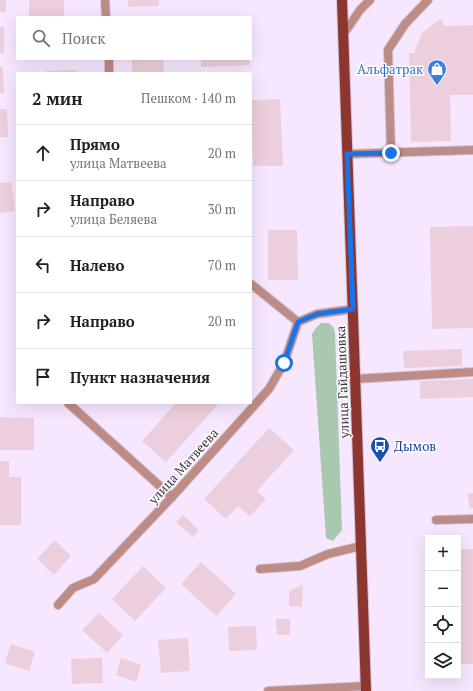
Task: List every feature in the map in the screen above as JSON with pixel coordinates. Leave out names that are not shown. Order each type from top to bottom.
[{"type":"main road","name":"улица Гайдашовка","points":[[342,0],[342,36],[366,689]]},
{"type":"street","points":[[105,0],[106,16]]},
{"type":"street","points":[[342,36],[360,10],[370,0]]},
{"type":"street","points":[[391,153],[388,50],[405,24],[428,0]]},
{"type":"street","points":[[108,60],[109,72]]},
{"type":"street","points":[[347,154],[473,150]]},
{"type":"street","points":[[252,285],[298,322],[317,314],[353,309]]},
{"type":"street","name":"улица Матвеева","points":[[58,605],[73,588],[94,579],[172,497],[269,389],[284,363],[298,322]]},
{"type":"street","points":[[355,379],[473,372]]},
{"type":"street","points":[[69,404],[172,497]]},
{"type":"street","points":[[436,520],[473,519]]},
{"type":"street","points":[[260,569],[300,566],[328,554],[361,546]]},
{"type":"street","points":[[268,691],[366,689]]},
{"type":"green space","points":[[321,323],[329,323],[333,327],[335,333],[342,530],[333,541],[326,538],[312,334]]},
{"type":"building","points":[[0,0],[6,0],[6,12],[0,12]]},
{"type":"building","points":[[29,0],[64,0],[64,16],[29,16]]},
{"type":"building","points":[[128,0],[159,0],[159,6],[128,7]]},
{"type":"building","points":[[439,20],[443,20],[443,26],[473,25],[473,95],[450,95],[451,141],[411,142],[409,53],[414,53],[422,33]]},
{"type":"building","points":[[0,27],[4,27],[4,53],[0,54]]},
{"type":"building","points":[[132,60],[163,60],[164,72],[132,72]]},
{"type":"building","points":[[201,60],[250,60],[250,65],[201,67]]},
{"type":"building","points":[[0,67],[3,67],[4,93],[0,93]]},
{"type":"building","points":[[77,70],[77,72],[46,72]]},
{"type":"building","points":[[280,99],[283,166],[253,166],[252,100]]},
{"type":"building","points":[[0,109],[7,109],[8,137],[0,137]]},
{"type":"building","points":[[11,182],[15,211],[0,213],[0,183]]},
{"type":"building","points":[[473,226],[473,328],[432,329],[430,227]]},
{"type":"building","points":[[268,230],[297,230],[298,280],[268,280]]},
{"type":"building","points":[[462,349],[462,366],[404,368],[403,351]]},
{"type":"building","points":[[473,379],[473,397],[420,399],[420,381]]},
{"type":"building","points":[[175,404],[218,404],[166,462],[142,441]]},
{"type":"building","points":[[0,417],[34,418],[34,450],[0,450]]},
{"type":"building","points":[[269,428],[294,450],[257,491],[266,499],[250,516],[238,506],[226,519],[204,499]]},
{"type":"building","points":[[0,461],[9,461],[9,477],[21,477],[21,525],[0,525]]},
{"type":"building","points":[[468,493],[473,493],[473,508],[469,508]]},
{"type":"building","points":[[183,515],[199,530],[193,537],[176,522]]},
{"type":"building","points":[[55,540],[71,556],[54,575],[37,559]]},
{"type":"building","points":[[461,549],[473,549],[473,664],[461,664]]},
{"type":"building","points":[[201,562],[236,594],[216,616],[181,584]]},
{"type":"building","points":[[143,566],[166,588],[135,621],[112,599]]},
{"type":"building","points":[[303,585],[302,607],[289,606],[289,591]]},
{"type":"building","points":[[99,613],[123,635],[107,653],[82,630]]},
{"type":"building","points":[[276,619],[290,619],[290,635],[277,635]]},
{"type":"building","points":[[256,626],[257,650],[229,651],[228,627]]},
{"type":"building","points":[[188,638],[190,671],[161,673],[158,640]]},
{"type":"building","points":[[11,644],[35,652],[29,671],[5,663]]},
{"type":"building","points":[[102,658],[103,683],[72,684],[71,659]]},
{"type":"building","points":[[121,658],[141,665],[136,682],[116,675]]},
{"type":"place","name":"Альфатрак","points":[[437,86]]},
{"type":"place","name":"Дымов","points":[[380,463]]},
{"type":"route","points":[[284,363],[298,322],[317,314],[353,309],[347,154],[391,153]]}]
